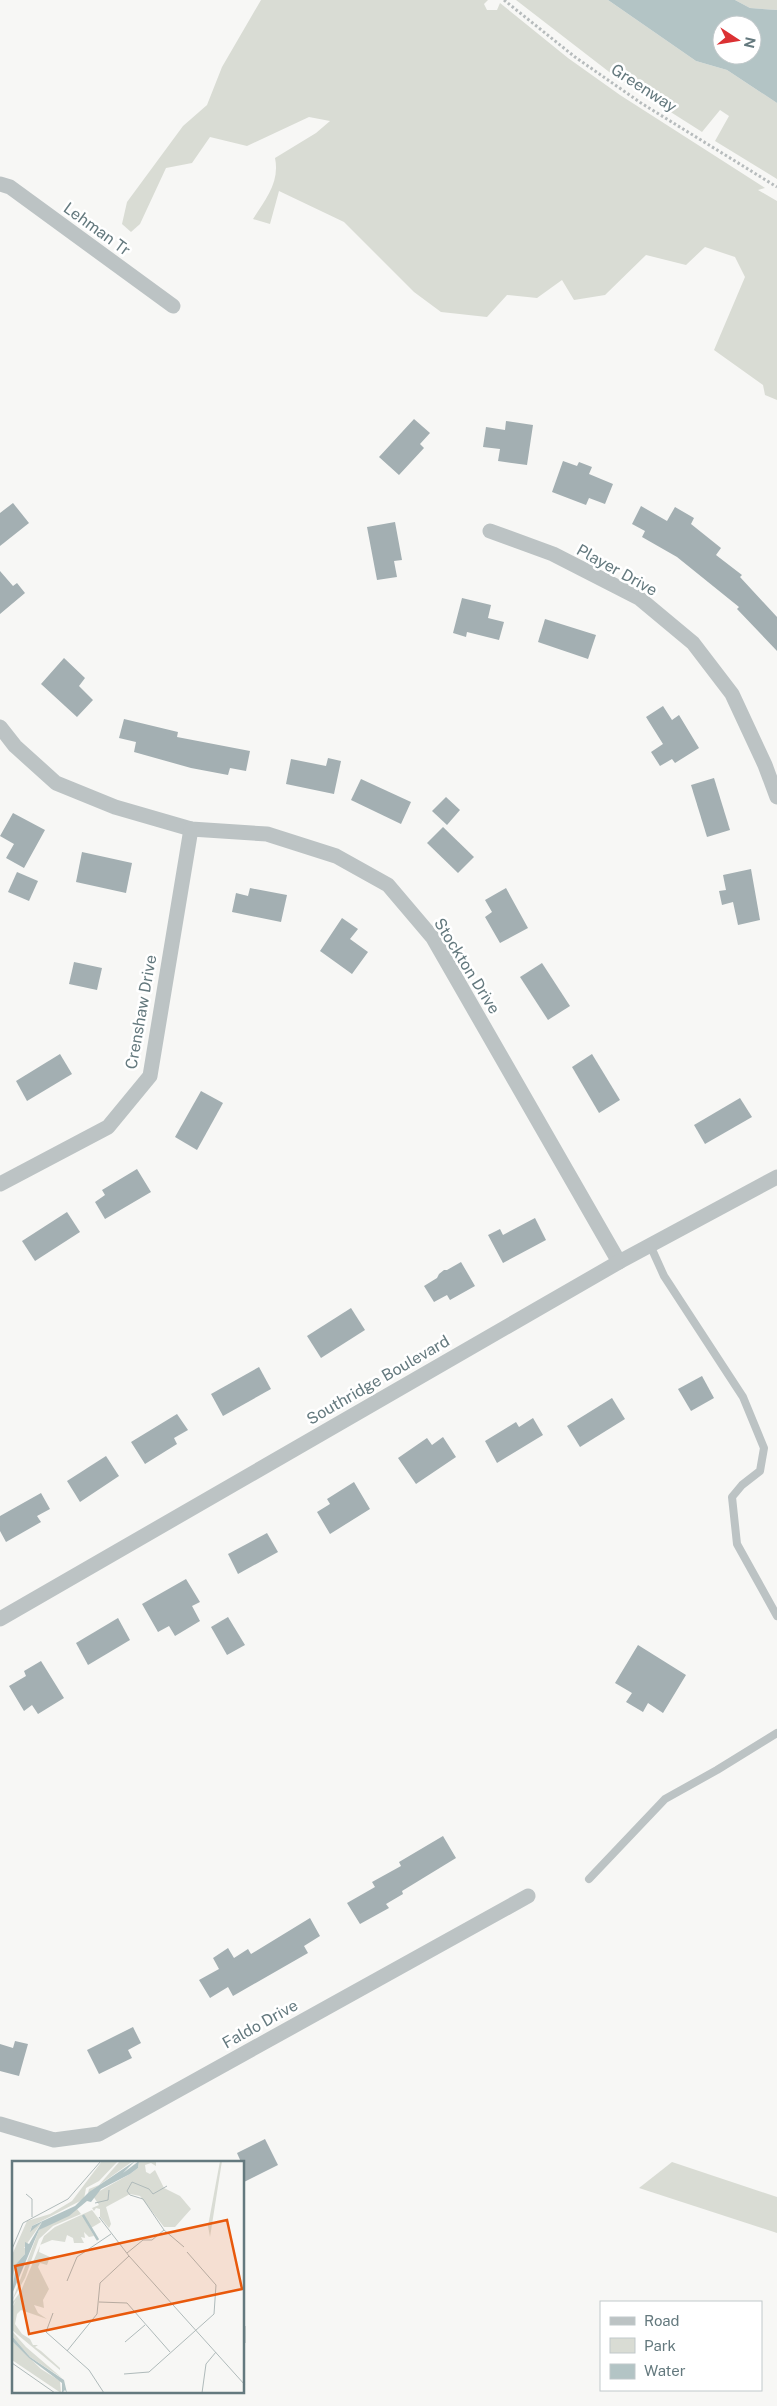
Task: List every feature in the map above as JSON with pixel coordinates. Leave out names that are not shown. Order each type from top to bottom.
[{"type":"street","name":"Lehman Tr","points":[[0,184],[10,187],[173,306]]},
{"type":"street","name":"Player Drive","points":[[490,531],[553,554],[639,598],[693,643],[732,694],[765,764],[777,797]]},
{"type":"street","name":"Stockton Drive","points":[[0,727],[15,746],[56,783],[115,807],[191,829],[267,834],[336,856],[388,885],[433,938],[619,1262]]},
{"type":"street","name":"Crenshaw Drive","points":[[0,1184],[108,1127],[150,1076],[191,829]]},
{"type":"street","name":"Southridge Boulevard","points":[[0,1619],[619,1262],[777,1177]]},
{"type":"street","name":"Faldo Drive","points":[[0,2124],[54,2140],[99,2134],[528,1896]]},
{"type":"lane","points":[[650,1245],[664,1276],[743,1397],[764,1448],[760,1471],[742,1485],[732,1497],[737,1544],[777,1616]]},
{"type":"lane","points":[[589,1879],[665,1799],[777,1733]]},
{"type":"path","name":"Greenway","points":[[504,0],[575,57],[634,98],[777,187]]},
{"type":"green space","points":[[261,0],[488,0],[484,4],[487,10],[497,10],[500,3],[568,58],[620,95],[765,188],[758,190],[777,201],[777,400],[765,395],[763,385],[714,350],[745,277],[735,257],[705,247],[686,265],[646,255],[605,295],[574,300],[562,280],[537,298],[507,295],[487,317],[441,312],[414,292],[344,222],[279,191],[270,224],[253,219],[274,183],[276,175],[275,158],[316,133],[330,121],[309,117],[247,146],[210,137],[192,163],[166,168],[140,224],[131,232],[122,224],[127,202],[183,126],[207,105],[222,67]]},
{"type":"green space","points":[[516,0],[608,0],[696,61],[727,70],[777,103],[777,179],[715,141],[729,116],[720,110],[702,132],[617,78]]},
{"type":"green space","points":[[735,0],[777,0],[777,10],[750,8]]},
{"type":"green space","points":[[672,2162],[777,2197],[777,2233],[639,2188]]},
{"type":"water","points":[[608,0],[735,0],[750,8],[777,10],[777,103],[727,70],[696,61]]},
{"type":"building","points":[[414,419],[430,433],[420,444],[424,448],[399,475],[379,457]]},
{"type":"building","points":[[506,421],[533,425],[527,465],[498,461],[500,449],[483,447],[486,427],[505,430]]},
{"type":"building","points":[[563,461],[577,466],[579,462],[592,467],[589,474],[613,484],[605,504],[589,498],[586,505],[552,492]]},
{"type":"building","points":[[13,503],[29,523],[0,546],[0,513]]},
{"type":"building","points":[[641,506],[667,521],[675,507],[694,518],[691,524],[721,548],[716,555],[742,575],[740,577],[777,617],[777,651],[737,609],[739,607],[677,557],[642,537],[645,531],[632,524]]},
{"type":"building","points":[[395,522],[402,560],[394,561],[397,577],[377,580],[367,527]]},
{"type":"building","points":[[0,571],[13,586],[17,583],[25,593],[0,614]]},
{"type":"building","points":[[462,598],[491,605],[488,618],[504,622],[499,640],[467,632],[466,637],[453,633]]},
{"type":"building","points":[[545,619],[596,635],[588,659],[538,642]]},
{"type":"building","points":[[64,658],[85,678],[79,686],[93,700],[77,717],[41,684]]},
{"type":"building","points":[[663,706],[672,720],[679,715],[699,748],[675,763],[672,759],[660,766],[651,752],[663,744],[646,717]]},
{"type":"building","points":[[124,719],[178,732],[177,737],[250,751],[246,771],[230,768],[228,775],[191,768],[134,752],[136,742],[119,738]]},
{"type":"building","points":[[328,758],[341,761],[334,794],[286,784],[291,759],[326,766]]},
{"type":"building","points":[[714,778],[730,830],[707,837],[691,785]]},
{"type":"building","points":[[361,779],[411,802],[401,824],[351,800]]},
{"type":"building","points":[[446,797],[460,810],[447,825],[432,811]]},
{"type":"building","points":[[13,813],[45,830],[24,868],[6,858],[14,844],[0,836]]},
{"type":"building","points":[[443,827],[474,857],[458,873],[427,843]]},
{"type":"building","points":[[82,852],[132,863],[126,893],[76,882]]},
{"type":"building","points":[[751,869],[760,920],[738,925],[733,902],[722,905],[719,891],[726,890],[723,875]]},
{"type":"building","points":[[17,872],[38,881],[29,901],[8,892]]},
{"type":"building","points":[[250,888],[287,895],[281,922],[232,912],[236,893],[248,896]]},
{"type":"building","points":[[506,888],[528,928],[500,943],[485,917],[492,912],[485,900]]},
{"type":"building","points":[[342,918],[358,929],[350,939],[368,952],[352,974],[320,951]]},
{"type":"building","points":[[74,962],[102,968],[97,990],[69,984]]},
{"type":"building","points":[[542,963],[570,1006],[548,1020],[520,977]]},
{"type":"building","points":[[60,1054],[72,1074],[27,1101],[16,1081]]},
{"type":"building","points":[[592,1054],[620,1100],[599,1113],[572,1067]]},
{"type":"building","points":[[201,1091],[223,1103],[197,1150],[175,1137]]},
{"type":"building","points":[[740,1098],[752,1117],[705,1144],[694,1125]]},
{"type":"building","points":[[137,1169],[151,1192],[105,1219],[95,1202],[105,1195],[102,1190]]},
{"type":"building","points":[[67,1212],[80,1232],[35,1261],[22,1241]]},
{"type":"building","points":[[535,1218],[546,1240],[503,1263],[488,1235],[500,1229],[503,1235]]},
{"type":"building","points":[[461,1262],[475,1286],[450,1300],[447,1295],[434,1302],[424,1286],[437,1278],[444,1270]]},
{"type":"building","points":[[351,1308],[365,1330],[321,1358],[307,1336]]},
{"type":"building","points":[[259,1367],[271,1389],[223,1416],[211,1394]]},
{"type":"building","points":[[702,1376],[714,1398],[691,1411],[678,1389]]},
{"type":"building","points":[[612,1398],[625,1419],[580,1447],[567,1426]]},
{"type":"building","points":[[177,1414],[188,1430],[174,1438],[177,1444],[145,1464],[131,1442]]},
{"type":"building","points":[[533,1418],[543,1435],[497,1463],[485,1441],[516,1422],[519,1427]]},
{"type":"building","points":[[443,1437],[456,1457],[416,1484],[398,1458],[427,1438],[432,1445]]},
{"type":"building","points":[[106,1456],[119,1476],[80,1502],[67,1481]]},
{"type":"building","points":[[354,1482],[370,1509],[330,1534],[317,1512],[330,1504],[327,1499]]},
{"type":"building","points":[[41,1493],[50,1509],[37,1516],[41,1522],[6,1542],[0,1531],[0,1516]]},
{"type":"building","points":[[267,1533],[278,1552],[238,1574],[228,1554]]},
{"type":"building","points":[[186,1579],[200,1602],[192,1606],[200,1621],[175,1636],[169,1626],[158,1632],[142,1604]]},
{"type":"building","points":[[228,1617],[245,1645],[227,1655],[211,1627]]},
{"type":"building","points":[[118,1618],[130,1640],[88,1665],[76,1643]]},
{"type":"building","points":[[638,1645],[686,1675],[663,1713],[648,1703],[643,1712],[626,1702],[632,1693],[615,1683]]},
{"type":"building","points":[[41,1661],[64,1698],[38,1714],[32,1705],[24,1711],[9,1686],[26,1676],[24,1671]]},
{"type":"building","points":[[443,1836],[456,1858],[402,1891],[403,1894],[386,1904],[389,1908],[360,1924],[347,1903],[375,1887],[372,1882],[401,1866],[399,1862]]},
{"type":"building","points":[[310,1918],[320,1936],[304,1946],[308,1953],[233,1996],[228,1987],[210,1998],[199,1980],[219,1969],[213,1958],[228,1948],[234,1958],[248,1949],[251,1954]]},
{"type":"building","points":[[133,2027],[141,2043],[128,2050],[132,2058],[99,2074],[87,2050]]},
{"type":"building","points":[[15,2041],[28,2044],[19,2076],[0,2071],[0,2044],[13,2048]]},
{"type":"building","points":[[265,2139],[278,2165],[245,2182],[245,2161],[241,2161],[237,2153]]}]
